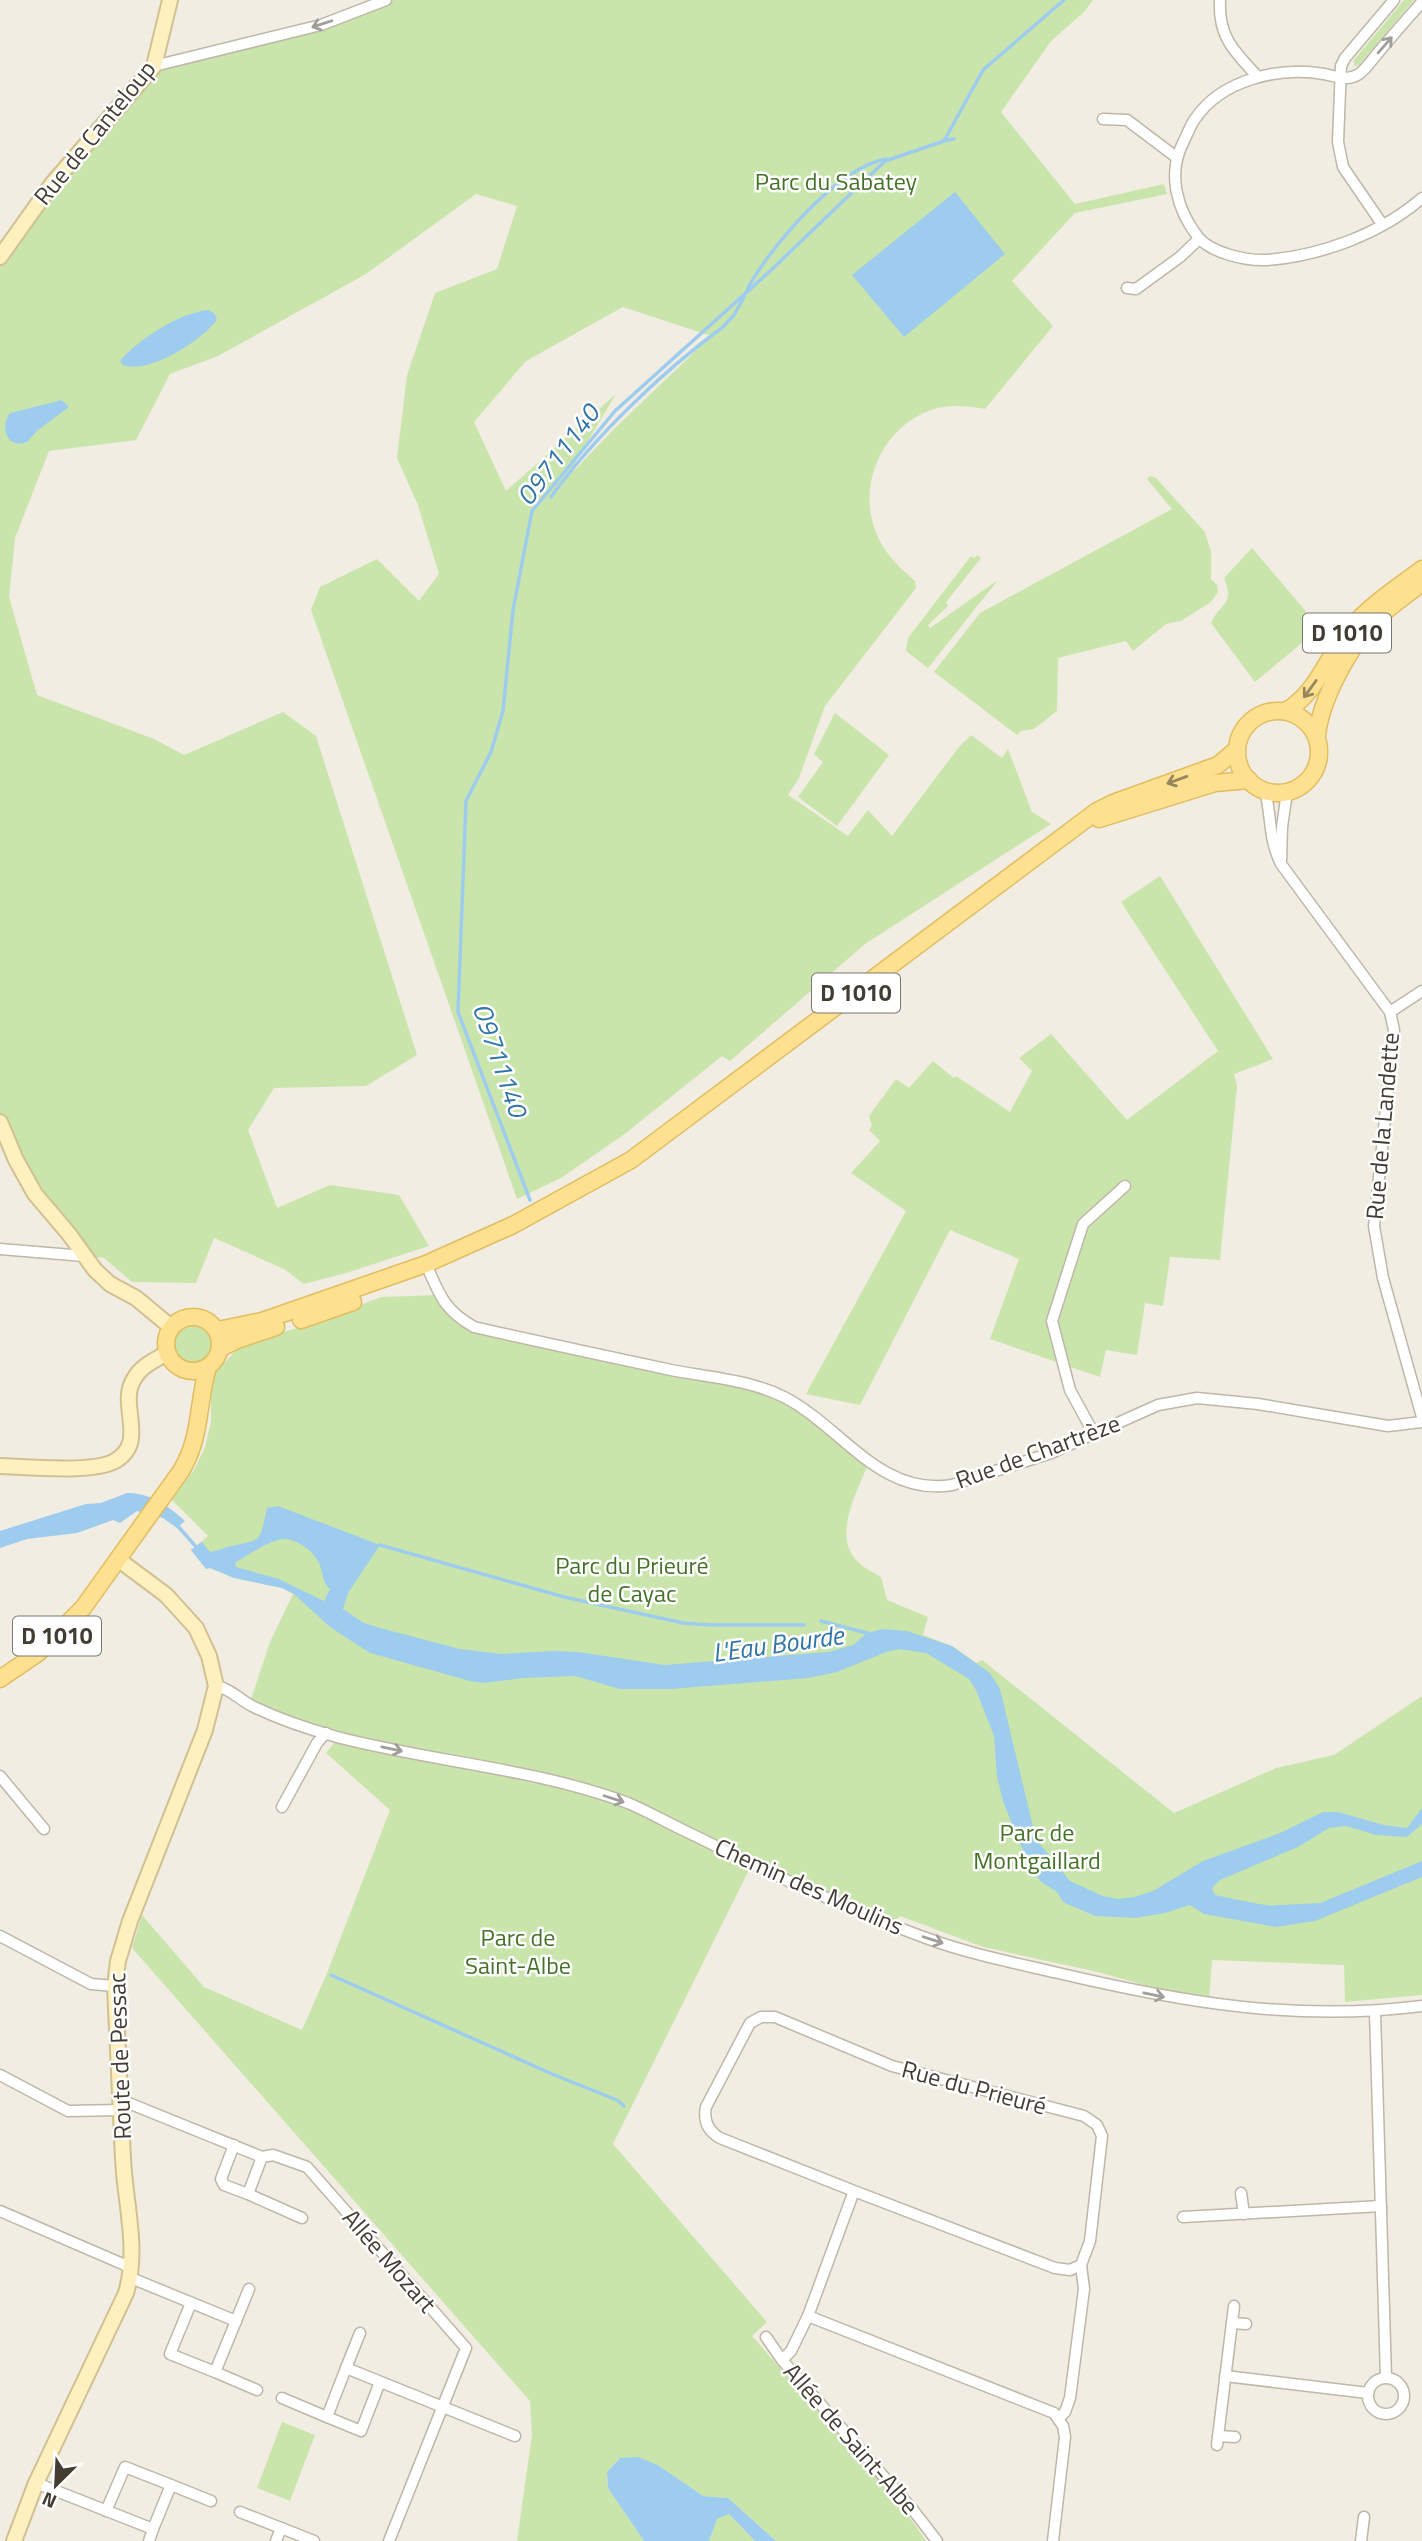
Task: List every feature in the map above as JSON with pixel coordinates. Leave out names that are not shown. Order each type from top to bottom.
[{"type":"main road","name":"D 1010","points":[[1286,710],[1304,699],[1348,632],[1364,613],[1422,569]]},
{"type":"main road","name":"D 1010","points":[[1317,735],[1321,711],[1357,642],[1374,622],[1422,583]]},
{"type":"main road","points":[[1275,710],[1286,710],[1299,715],[1317,735],[1320,759],[1315,771],[1308,780],[1287,792],[1265,791],[1248,780],[1238,760],[1237,749],[1242,731],[1256,717],[1275,710]]},
{"type":"main road","name":"D 1010","points":[[221,1348],[237,1340],[328,1311],[517,1232],[581,1197],[1097,811],[1218,765],[1237,749]]},
{"type":"main road","name":"D 1010","points":[[1080,825],[1215,783],[1248,780]]},
{"type":"main road","name":"D 1010","points":[[218,1330],[262,1321],[428,1269]]},
{"type":"main road","points":[[198,1316],[206,1319],[218,1330],[221,1348],[208,1367],[188,1371],[175,1364],[167,1353],[166,1340],[171,1327],[183,1318],[198,1316]]},
{"type":"main road","name":"D 1010","points":[[0,1679],[38,1653],[68,1625],[104,1583],[185,1465],[200,1421],[200,1397],[208,1367]]},
{"type":"main road","name":"D 1010","points":[[188,1371],[200,1397]]},
{"type":"street","name":"Rue de Canteloup","points":[[0,257],[52,184],[154,66],[170,0]]},
{"type":"street","points":[[154,66],[321,25],[386,0]]},
{"type":"street","points":[[1220,0],[1223,34],[1230,46],[1257,76]]},
{"type":"street","points":[[1382,224],[1343,167],[1338,142],[1341,66],[1394,0]]},
{"type":"street","points":[[1422,2],[1360,74],[1341,79],[1304,72],[1257,76],[1213,100],[1195,118],[1176,157],[1174,182],[1181,208],[1199,239],[1226,255],[1259,260],[1309,254],[1349,242],[1411,208],[1422,198]]},
{"type":"street","points":[[1102,119],[1127,120],[1176,157]]},
{"type":"street","points":[[1127,288],[1136,289],[1180,257],[1199,239]]},
{"type":"street","name":"Rue de la Landette","points":[[1265,791],[1272,847],[1281,864],[1390,1012],[1394,1030],[1374,1226],[1383,1278],[1422,1419]]},
{"type":"street","points":[[1281,864],[1281,836],[1287,792]]},
{"type":"street","points":[[1390,1012],[1422,991]]},
{"type":"street","points":[[0,1122],[16,1160],[35,1194],[84,1256],[110,1284],[136,1298],[171,1327]]},
{"type":"street","points":[[1094,1434],[1070,1390],[1052,1321],[1083,1224],[1125,1185]]},
{"type":"street","points":[[0,1249],[84,1256]]},
{"type":"street","name":"Rue de Chartrèze","points":[[428,1269],[441,1299],[455,1317],[474,1327],[760,1387],[807,1409],[869,1462],[892,1478],[913,1485],[936,1488],[952,1485],[1051,1452],[1158,1405],[1198,1398],[1258,1404],[1388,1426],[1422,1419]]},
{"type":"street","points":[[0,1466],[78,1466],[114,1461],[125,1452],[133,1431],[127,1398],[131,1382],[139,1371],[167,1353]]},
{"type":"street","name":"Route de Pessac","points":[[14,2541],[36,2483],[126,2293],[131,2273],[132,2241],[125,2180],[116,1986],[118,1961],[130,1921],[205,1730],[216,1686],[212,1666],[197,1628],[166,1595],[119,1560]]},
{"type":"street","name":"Chemin des Moulins","points":[[216,1686],[227,1688],[249,1706],[326,1734],[523,1774],[630,1804],[783,1878],[861,1912],[932,1940],[998,1958],[1171,1998],[1284,2011],[1375,2012],[1422,2006]]},
{"type":"street","points":[[282,1807],[317,1743],[326,1734]]},
{"type":"street","points":[[0,1776],[44,1829]]},
{"type":"street","points":[[0,1936],[91,1984],[116,1986]]},
{"type":"street","points":[[1375,2012],[1386,2377]]},
{"type":"street","name":"Rue du Prieuré","points":[[767,2016],[775,2017],[892,2066],[1092,2120],[1100,2129],[1102,2144],[1089,2247],[1082,2265],[1070,2270],[1055,2268],[854,2191],[720,2138],[707,2125],[706,2107],[746,2028],[755,2020],[767,2016]]},
{"type":"street","points":[[0,2075],[68,2111],[121,2105]]},
{"type":"street","name":"Allée Mozart","points":[[121,2105],[262,2157],[273,2155],[307,2167],[466,2348],[389,2541]]},
{"type":"street","points":[[234,2146],[221,2179],[224,2185],[302,2218]]},
{"type":"street","points":[[248,2194],[262,2157]]},
{"type":"street","points":[[782,2360],[791,2351],[808,2316],[854,2191]]},
{"type":"street","points":[[1241,2193],[1244,2214]]},
{"type":"street","points":[[1183,2217],[1381,2206]]},
{"type":"street","points":[[0,2211],[191,2303],[236,2321]]},
{"type":"street","points":[[1059,2418],[1065,2412],[1070,2398],[1084,2289],[1082,2265]]},
{"type":"street","points":[[215,2372],[248,2289]]},
{"type":"street","points":[[191,2303],[170,2354],[257,2389]]},
{"type":"street","points":[[1234,2306],[1218,2440],[1235,2437]]},
{"type":"street","points":[[808,2316],[1049,2410],[1059,2418],[1065,2437],[1053,2541]]},
{"type":"street","points":[[1233,2323],[1246,2324]]},
{"type":"street","points":[[327,2417],[360,2333]]},
{"type":"street","name":"Allée de Saint-Albe","points":[[766,2337],[782,2360],[914,2510],[937,2541]]},
{"type":"street","points":[[346,2368],[514,2436]]},
{"type":"street","points":[[1225,2376],[1368,2393]]},
{"type":"street","points":[[1386,2377],[1398,2382],[1404,2399],[1398,2410],[1387,2414],[1375,2410],[1368,2400],[1368,2393],[1372,2384],[1386,2377]]},
{"type":"street","points":[[282,2398],[361,2431],[380,2382]]},
{"type":"street","points":[[106,2511],[125,2467],[211,2501]]},
{"type":"street","points":[[36,2483],[153,2529]]},
{"type":"street","points":[[149,2541],[171,2485]]},
{"type":"street","points":[[240,2512],[314,2541]]},
{"type":"street","points":[[1361,2541],[1364,2517]]},
{"type":"street","points":[[276,2541],[281,2528]]},
{"type":"green space","name":"Parc du Sabatey","points":[[386,0],[1093,0],[1084,12],[1051,41],[1001,112],[1075,204],[1164,184],[1167,194],[1075,213],[1012,281],[1053,326],[985,409],[958,406],[931,410],[913,419],[886,445],[877,461],[872,479],[871,517],[884,548],[898,566],[915,581],[916,588],[825,706],[799,778],[788,795],[848,836],[868,810],[892,836],[971,735],[1002,758],[1008,749],[1032,812],[1051,824],[865,944],[730,1061],[722,1056],[626,1133],[561,1178],[517,1199],[311,610],[320,587],[377,559],[419,601],[439,574],[418,505],[397,458],[407,375],[435,293],[497,269],[517,206],[476,194],[366,274],[218,356],[170,374],[136,440],[49,451],[15,538],[9,597],[37,695],[154,739],[184,755],[283,712],[316,736],[417,1055],[366,1086],[274,1088],[248,1130],[277,1208],[330,1185],[399,1195],[429,1246],[304,1284],[284,1269],[214,1238],[196,1283],[132,1282],[104,1258],[84,1256],[35,1194],[0,1122],[0,257],[154,66],[321,25]],"holes":[[[623,307],[711,336],[564,481],[616,394],[506,491],[474,422],[526,361]]]},
{"type":"green space","points":[[1404,0],[1414,0],[1359,65],[1354,66],[1354,60]]},
{"type":"green space","points":[[1150,476],[1156,478],[1205,532],[1211,552],[1211,579],[1217,585],[1218,592],[1211,602],[1181,621],[1166,624],[1133,651],[1126,641],[1058,658],[1057,711],[1034,729],[1021,731],[1017,735],[934,672],[980,613],[1172,509],[1147,479]]},
{"type":"green space","points":[[1252,548],[1320,628],[1255,682],[1211,623],[1227,599],[1224,578]]},
{"type":"green space","points":[[977,555],[981,558],[946,602],[948,606],[928,625],[930,628],[998,580],[928,668],[906,651],[908,638],[971,556],[974,558]]},
{"type":"green space","points":[[835,713],[889,755],[837,826],[798,797],[823,762],[814,754]]},
{"type":"green space","points":[[1160,876],[1273,1059],[1234,1074],[1237,1086],[1220,1260],[1170,1257],[1163,1306],[1145,1303],[1137,1355],[1106,1350],[1100,1377],[990,1339],[1019,1259],[950,1230],[860,1405],[806,1394],[906,1211],[851,1173],[880,1141],[869,1130],[872,1126],[869,1116],[896,1079],[909,1088],[933,1061],[954,1078],[956,1076],[1010,1112],[1032,1071],[1019,1058],[1051,1034],[1127,1120],[1218,1051],[1121,902]]},
{"type":"green space","points":[[439,1295],[474,1327],[781,1395],[869,1462],[849,1513],[847,1539],[850,1551],[858,1562],[881,1577],[887,1600],[928,1617],[923,1635],[952,1646],[976,1663],[982,1660],[1174,1813],[1276,1768],[1334,1755],[1422,1696],[1422,1995],[1345,2002],[1344,1965],[1212,1960],[1209,1998],[1155,1988],[1098,1972],[983,1947],[900,1916],[893,1925],[752,1864],[613,2144],[767,2322],[752,2336],[903,2508],[926,2541],[776,2541],[728,2498],[703,2496],[658,2465],[620,2458],[607,2472],[608,2488],[644,2541],[517,2541],[532,2435],[530,2401],[132,1948],[142,1915],[204,1987],[302,2030],[390,1810],[326,1753],[336,1741],[249,1705],[270,1642],[293,1594],[282,1588],[206,1569],[191,1550],[208,1536],[171,1499],[194,1470],[205,1447],[211,1422],[211,1394],[215,1373],[242,1344],[315,1323],[381,1297]]},
{"type":"green space","points":[[193,1322],[208,1328],[214,1343],[208,1358],[193,1364],[178,1358],[172,1343],[178,1328]]},
{"type":"green space","points":[[282,2422],[315,2435],[290,2501],[257,2488]]},
{"type":"green space","points":[[729,2514],[755,2541],[709,2541],[717,2519]]},
{"type":"water","points":[[955,192],[1005,254],[904,337],[852,275]]},
{"type":"water","points":[[208,310],[214,313],[217,320],[187,346],[160,361],[146,365],[134,367],[123,365],[120,361],[137,344],[160,328],[185,316]]},
{"type":"water","points":[[62,400],[69,407],[38,430],[27,442],[20,444],[10,440],[5,424],[10,413]]},
{"type":"water","points":[[127,1493],[159,1501],[185,1521],[177,1528],[163,1518],[137,1511],[120,1523],[113,1520],[77,1533],[27,1539],[0,1548],[0,1531],[86,1504],[101,1503]]},
{"type":"water","points":[[278,1506],[380,1545],[348,1593],[343,1609],[364,1623],[460,1649],[501,1654],[578,1652],[665,1665],[828,1652],[853,1645],[867,1633],[883,1629],[907,1631],[952,1646],[990,1673],[1000,1689],[1036,1839],[1070,1881],[1103,1896],[1118,1899],[1153,1891],[1203,1861],[1280,1833],[1323,1812],[1338,1812],[1384,1825],[1407,1828],[1422,1808],[1422,1824],[1407,1837],[1376,1835],[1346,1826],[1329,1828],[1298,1847],[1220,1880],[1212,1888],[1215,1895],[1276,1906],[1313,1906],[1422,1861],[1422,1877],[1315,1921],[1276,1927],[1204,1914],[1190,1905],[1135,1918],[1095,1916],[1063,1902],[1057,1892],[1040,1881],[1019,1842],[1003,1801],[997,1777],[994,1736],[976,1690],[969,1679],[926,1653],[899,1649],[837,1672],[808,1678],[671,1689],[620,1689],[575,1676],[484,1683],[470,1681],[370,1653],[330,1627],[294,1594],[282,1588],[206,1569],[191,1550],[202,1542],[210,1552],[253,1541],[260,1534],[267,1508]],"holes":[[[283,1539],[304,1546],[316,1558],[330,1589],[324,1601],[279,1579],[236,1567],[235,1563],[264,1546]]]},
{"type":"water","points":[[638,2457],[658,2465],[703,2496],[728,2498],[776,2541],[755,2541],[729,2514],[717,2519],[709,2541],[644,2541],[608,2488],[607,2472],[620,2458]]},
{"type":"waterway","name":"O9711140","points":[[530,1200],[458,1012],[466,801],[491,752],[503,711],[513,610],[532,511],[615,411],[768,273],[885,161],[944,141],[983,70],[1064,0]]},
{"type":"waterway","name":"O9711140","points":[[942,141],[954,139]]},
{"type":"waterway","points":[[747,290],[788,232],[827,193],[867,165],[886,159]]},
{"type":"waterway","points":[[551,497],[608,429],[677,363],[723,327],[734,315],[744,297]]},
{"type":"waterway","name":"L'Eau Bourde","points":[[176,1524],[198,1549]]},
{"type":"waterway","points":[[380,1545],[564,1597],[683,1623],[804,1625]]},
{"type":"waterway","points":[[821,1621],[867,1633]]},
{"type":"waterway","points":[[1274,1907],[1318,1905]]},
{"type":"waterway","points":[[331,1975],[552,2074],[617,2100],[624,2106]]},
{"type":"park label","name":"Parc du Prieuré de Cayac","points":[[632,1580]]},
{"type":"park label","name":"Parc de Montgaillard","points":[[1037,1847]]},
{"type":"park label","name":"Parc de Saint-Albe","points":[[518,1952]]}]
